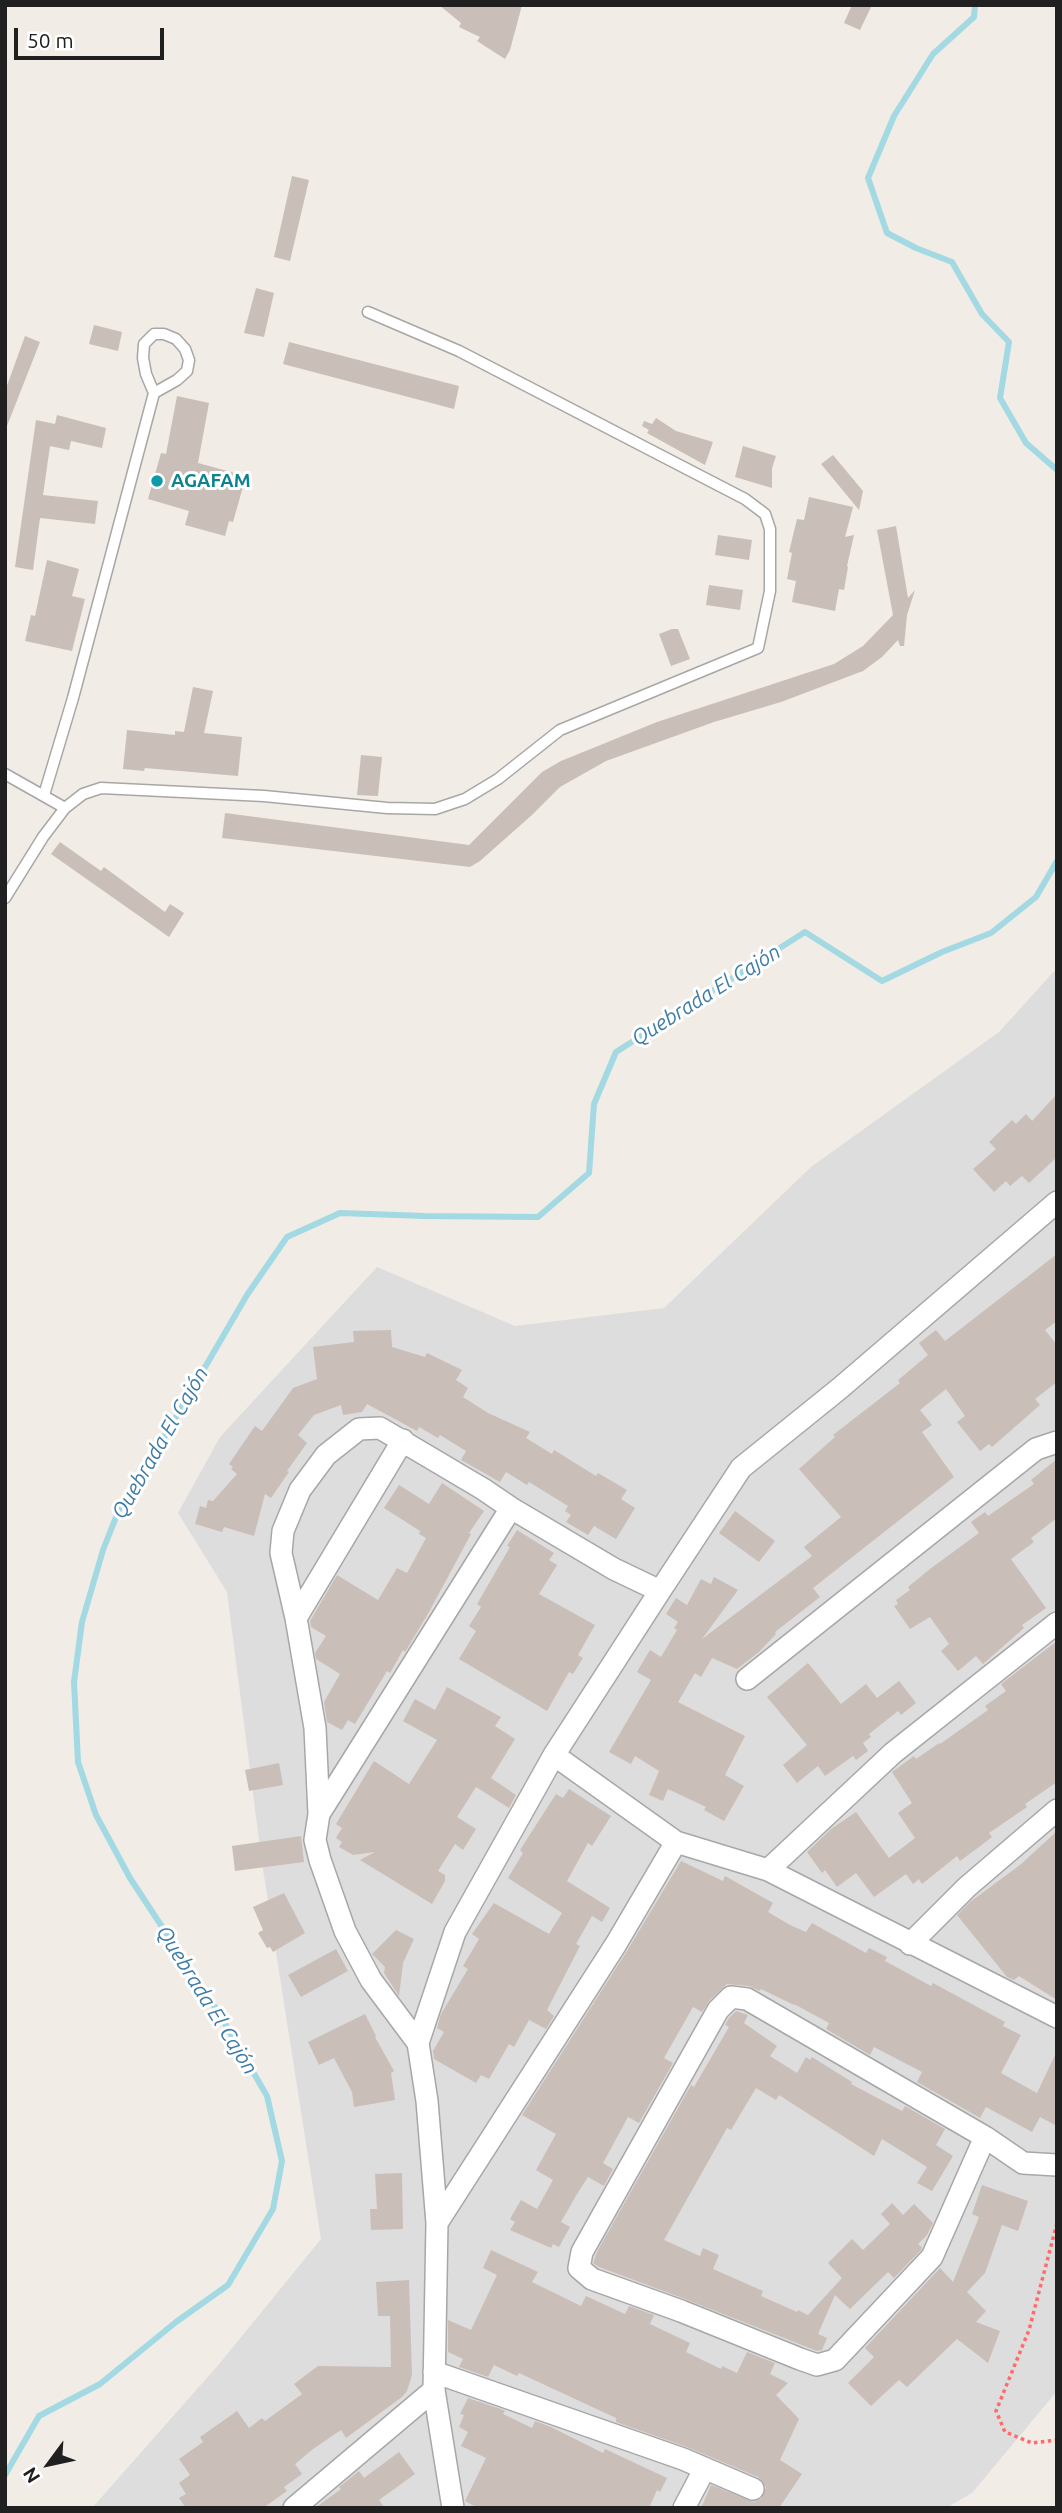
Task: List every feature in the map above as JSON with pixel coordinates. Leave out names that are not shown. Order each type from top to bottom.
[{"type":"street","points":[[453,2508],[434,2381],[437,2223],[427,2101],[418,2043],[455,1932],[554,1755],[741,1468],[839,1389],[1057,1202]]},
{"type":"street","points":[[418,2043],[371,1980],[345,1931],[317,1850],[315,1840],[319,1814],[315,1728],[296,1618],[281,1553],[283,1531],[300,1490],[326,1455],[359,1429],[380,1428],[614,1569],[660,1591]]},
{"type":"street","points":[[296,1618],[402,1440]]},
{"type":"street","points":[[747,1679],[1036,1449],[1057,1442]]},
{"type":"street","points":[[319,1814],[511,1508]]},
{"type":"street","points":[[768,1870],[893,1753],[1057,1623]]},
{"type":"street","points":[[554,1755],[676,1842],[768,1870],[1057,2017]]},
{"type":"street","points":[[910,1944],[967,1888],[1057,1810]]},
{"type":"street","points":[[437,2223],[616,1944],[676,1842]]},
{"type":"street","points":[[985,2137],[932,2257],[835,2360],[817,2365],[592,2279],[579,2268],[582,2252],[718,2010],[732,1997],[747,1999],[985,2137],[1023,2163],[1057,2165]]},
{"type":"street","points":[[434,2381],[683,2459],[753,2489]]},
{"type":"street","points":[[294,2508],[434,2381]]},
{"type":"street","points":[[684,2508],[704,2470]]},
{"type":"lane","points":[[5,898],[43,837],[65,808],[83,794],[101,788],[264,796],[387,808],[435,809],[465,799],[498,779],[560,730],[758,648],[770,592],[770,529],[765,514],[745,499],[459,351],[368,312]]},
{"type":"lane","points":[[44,795],[73,698],[155,393],[146,374],[144,345],[155,334],[164,334],[185,349],[189,360],[187,371],[155,393]]},
{"type":"lane","points":[[5,774],[65,808]]},
{"type":"path","points":[[1057,2223],[1029,2330],[996,2411],[1005,2432],[1032,2443],[1057,2440]]},
{"type":"shaded area","points":[[1057,968],[1057,2391],[972,2493],[946,2508],[92,2508],[220,2363],[321,2239],[262,1863],[227,1592],[178,1513],[220,1437],[377,1267],[515,1326],[664,1308],[811,1167],[999,1032]]},
{"type":"building","points":[[439,5],[522,5],[505,59],[477,41],[480,37],[459,27],[461,23]]},
{"type":"building","points":[[852,5],[872,5],[860,30],[844,23]]},
{"type":"building","points":[[292,176],[309,180],[290,261],[274,257]]},
{"type":"building","points":[[256,288],[274,293],[264,337],[244,333]]},
{"type":"building","points":[[94,325],[122,332],[118,351],[89,344]]},
{"type":"building","points":[[25,336],[40,342],[5,431],[5,391]]},
{"type":"building","points":[[289,342],[459,386],[454,409],[283,364]]},
{"type":"building","points":[[177,396],[209,403],[198,463],[246,476],[233,522],[229,521],[225,536],[185,525],[189,511],[148,499],[161,453],[166,454]]},
{"type":"building","points":[[57,415],[106,428],[102,448],[71,441],[69,450],[50,446],[43,495],[98,501],[95,524],[40,518],[33,570],[15,567],[36,420],[55,424]]},
{"type":"building","points":[[656,418],[676,431],[713,442],[705,465],[647,433],[649,430],[642,426],[644,421],[652,424]]},
{"type":"building","points":[[743,446],[776,456],[772,468],[772,488],[735,477]]},
{"type":"building","points":[[833,455],[863,491],[859,510],[821,464]]},
{"type":"building","points":[[809,497],[853,507],[845,537],[854,535],[844,590],[839,589],[835,611],[792,602],[796,581],[787,579],[792,553],[789,552],[797,519],[804,520]]},
{"type":"building","points":[[896,526],[908,598],[915,590],[907,615],[904,646],[900,646],[898,640],[882,657],[863,671],[781,702],[714,722],[606,761],[560,787],[532,815],[470,867],[222,838],[225,813],[469,845],[542,772],[561,761],[657,722],[834,664],[863,646],[893,615],[877,530]]},
{"type":"building","points":[[718,535],[752,540],[749,560],[715,555]]},
{"type":"building","points":[[47,560],[79,569],[72,596],[85,599],[72,651],[25,641],[31,615],[35,616]]},
{"type":"building","points":[[709,585],[743,590],[740,610],[706,605]]},
{"type":"building","points":[[678,629],[690,659],[671,666],[659,634]]},
{"type":"building","points":[[193,687],[213,691],[204,733],[242,737],[238,776],[145,768],[144,771],[123,769],[127,730],[175,735],[175,731],[184,732]]},
{"type":"building","points":[[361,755],[382,757],[378,796],[357,795]]},
{"type":"building","points":[[60,842],[101,871],[104,867],[165,912],[170,904],[184,913],[169,937],[51,854]]},
{"type":"building","points":[[1057,1094],[1057,1157],[1029,1183],[1022,1176],[1010,1186],[1006,1181],[994,1192],[973,1169],[996,1149],[989,1142],[1012,1120],[1016,1124],[1026,1114],[1032,1121]]},
{"type":"building","points":[[1057,1254],[1057,1321],[1045,1330],[1057,1345],[1057,1382],[1035,1399],[1040,1405],[992,1447],[989,1444],[980,1451],[957,1422],[965,1416],[946,1389],[920,1410],[932,1425],[922,1432],[954,1477],[813,1588],[820,1597],[775,1632],[759,1652],[737,1669],[712,1658],[701,1677],[695,1673],[678,1702],[745,1736],[725,1775],[744,1786],[724,1821],[704,1810],[706,1807],[668,1789],[663,1801],[649,1795],[659,1771],[635,1756],[631,1764],[609,1752],[651,1680],[637,1672],[650,1650],[661,1657],[677,1630],[674,1628],[678,1622],[666,1614],[676,1598],[687,1605],[701,1579],[711,1584],[714,1577],[738,1590],[702,1639],[812,1556],[804,1547],[841,1517],[799,1469],[835,1437],[833,1435],[900,1383],[898,1380],[928,1355],[919,1343],[936,1330],[945,1341]]},
{"type":"building","points":[[391,1330],[392,1347],[425,1357],[427,1353],[462,1370],[456,1380],[468,1388],[463,1397],[488,1413],[530,1432],[526,1438],[552,1454],[554,1450],[596,1476],[598,1473],[627,1490],[621,1499],[635,1508],[616,1539],[594,1526],[588,1535],[566,1522],[571,1515],[565,1511],[568,1506],[529,1482],[527,1485],[506,1472],[500,1482],[461,1460],[466,1451],[440,1435],[438,1438],[419,1427],[417,1431],[367,1404],[362,1412],[343,1415],[341,1405],[314,1415],[298,1435],[307,1443],[271,1498],[265,1494],[254,1536],[224,1527],[222,1532],[195,1524],[200,1506],[206,1508],[208,1500],[213,1501],[237,1474],[229,1464],[255,1426],[262,1431],[293,1388],[317,1379],[313,1347],[354,1342],[353,1331]]},
{"type":"building","points":[[1057,1459],[1057,1518],[1031,1538],[1034,1542],[1011,1559],[1046,1608],[1022,1625],[1024,1628],[983,1664],[976,1656],[958,1671],[941,1651],[949,1644],[930,1617],[910,1629],[894,1606],[898,1604],[896,1600],[930,1569],[979,1533],[971,1522],[985,1512],[988,1516],[1034,1484],[1031,1480]]},
{"type":"building","points":[[442,1483],[484,1511],[469,1533],[471,1534],[405,1652],[403,1650],[390,1673],[387,1671],[355,1724],[348,1720],[342,1730],[327,1722],[324,1702],[340,1674],[316,1659],[315,1653],[326,1636],[311,1627],[310,1621],[337,1575],[378,1600],[397,1568],[407,1573],[426,1538],[419,1534],[420,1531],[384,1508],[399,1485],[429,1504]]},
{"type":"building","points":[[735,1511],[775,1541],[759,1562],[719,1533]]},
{"type":"building","points":[[517,1530],[554,1553],[549,1560],[557,1565],[539,1594],[595,1625],[578,1655],[583,1658],[573,1674],[569,1672],[547,1711],[459,1659],[476,1631],[469,1626],[481,1607],[477,1604]]},
{"type":"building","points":[[1057,1641],[1057,1782],[989,1833],[992,1837],[979,1847],[960,1861],[957,1856],[922,1884],[919,1879],[913,1884],[906,1874],[874,1897],[856,1873],[837,1887],[825,1870],[822,1873],[807,1852],[831,1829],[856,1812],[889,1858],[915,1838],[898,1813],[912,1803],[892,1772],[914,1756],[916,1759],[940,1744],[988,1710],[985,1706],[1006,1691],[1001,1684]]},
{"type":"building","points":[[808,1663],[841,1704],[866,1684],[877,1698],[899,1681],[916,1703],[901,1715],[898,1711],[869,1734],[871,1737],[863,1743],[868,1751],[856,1760],[853,1756],[825,1776],[818,1766],[797,1783],[783,1765],[807,1745],[767,1697]]},
{"type":"building","points":[[447,1687],[501,1717],[495,1726],[515,1739],[491,1778],[516,1795],[509,1808],[476,1787],[457,1817],[476,1829],[463,1850],[455,1844],[438,1871],[445,1875],[445,1881],[432,1904],[360,1860],[375,1852],[353,1855],[339,1847],[342,1842],[336,1838],[342,1828],[336,1824],[374,1761],[409,1784],[437,1740],[403,1721],[415,1699],[435,1710]]},
{"type":"building","points":[[279,1763],[283,1785],[249,1791],[245,1770]]},
{"type":"building","points":[[569,1789],[611,1816],[592,1846],[588,1843],[567,1881],[610,1908],[602,1922],[592,1916],[576,1944],[580,1946],[547,2010],[554,2016],[546,2029],[529,2020],[514,2047],[509,2044],[489,2079],[481,2075],[476,2083],[434,2059],[433,2051],[444,2032],[437,2028],[441,2014],[468,1969],[463,1966],[479,1939],[472,1934],[494,1903],[549,1934],[562,1913],[508,1878],[523,1853],[520,1850],[556,1794],[563,1798]]},
{"type":"building","points":[[1057,1831],[1057,2000],[1019,1976],[1014,1980],[1007,1977],[957,1915],[970,1902],[1020,1865]]},
{"type":"building","points":[[301,1836],[304,1862],[235,1871],[232,1846]]},
{"type":"building","points":[[681,1861],[723,1881],[725,1876],[773,1903],[768,1912],[790,1925],[806,1932],[812,1923],[866,1953],[869,1948],[887,1957],[885,1961],[931,1986],[933,1983],[1005,2022],[1003,2026],[1021,2035],[1001,2073],[1037,2093],[1057,2051],[1057,2126],[1040,2117],[1032,2132],[986,2107],[980,2118],[917,2082],[922,2072],[874,2047],[870,2055],[826,2029],[829,2023],[794,2004],[761,1989],[760,1991],[749,1986],[727,1984],[709,2001],[702,2012],[693,2007],[664,2058],[673,2063],[639,2123],[628,2117],[603,2163],[613,2169],[604,2186],[588,2177],[561,2222],[570,2227],[559,2247],[553,2244],[551,2248],[510,2230],[515,2222],[510,2219],[521,2200],[537,2209],[553,2180],[536,2170],[556,2134],[522,2115]]},
{"type":"building","points":[[284,1893],[305,1933],[273,1952],[270,1947],[267,1948],[258,1933],[263,1930],[253,1907]]},
{"type":"building","points":[[396,1930],[414,1939],[403,1963],[399,1996],[384,1973],[385,1967],[372,1954]]},
{"type":"building","points":[[336,1949],[348,1971],[301,1997],[288,1975]]},
{"type":"building","points":[[736,2011],[748,2015],[744,2023],[777,2046],[770,2056],[797,2073],[806,2057],[810,2060],[812,2057],[852,2082],[851,2084],[902,2111],[905,2106],[945,2129],[936,2145],[953,2156],[932,2191],[917,2183],[927,2167],[882,2139],[874,2156],[779,2095],[776,2100],[756,2088],[731,2130],[727,2128],[664,2240],[700,2256],[703,2248],[719,2255],[713,2269],[763,2291],[761,2296],[808,2315],[842,2278],[828,2263],[852,2239],[863,2250],[890,2224],[881,2214],[892,2203],[903,2215],[914,2204],[933,2223],[918,2244],[922,2247],[921,2250],[894,2278],[888,2272],[850,2309],[835,2295],[818,2334],[827,2338],[822,2350],[817,2351],[593,2263],[691,2085],[694,2087],[729,2027],[725,2025]]},
{"type":"building","points":[[365,2014],[394,2071],[391,2073],[395,2100],[354,2107],[352,2092],[334,2058],[319,2065],[308,2042]]},
{"type":"building","points":[[402,2173],[403,2229],[371,2230],[370,2209],[377,2209],[375,2174]]},
{"type":"building","points":[[982,2185],[1028,2201],[1018,2231],[1002,2225],[985,2273],[967,2292],[986,2311],[976,2322],[1000,2331],[988,2363],[957,2339],[907,2387],[899,2380],[871,2406],[848,2383],[874,2357],[865,2348],[940,2268],[953,2282],[979,2217],[972,2214]]},
{"type":"building","points":[[491,2250],[538,2272],[532,2282],[581,2306],[586,2296],[625,2314],[629,2306],[654,2315],[650,2324],[690,2343],[686,2352],[721,2369],[722,2366],[737,2373],[747,2352],[775,2363],[770,2374],[788,2383],[776,2395],[799,2419],[780,2460],[802,2474],[779,2508],[701,2508],[711,2485],[754,2502],[761,2499],[766,2487],[758,2477],[687,2447],[616,2422],[616,2418],[519,2373],[517,2376],[494,2365],[488,2377],[459,2367],[463,2359],[448,2352],[448,2320],[471,2330],[497,2275],[483,2268]]},
{"type":"building","points":[[409,2280],[412,2375],[402,2397],[346,2438],[341,2430],[313,2449],[295,2464],[302,2474],[284,2487],[287,2491],[263,2508],[186,2508],[179,2498],[186,2494],[179,2483],[190,2475],[179,2459],[203,2442],[200,2437],[237,2411],[249,2428],[262,2418],[265,2421],[302,2394],[294,2384],[318,2366],[391,2367],[390,2316],[378,2316],[376,2282]]},
{"type":"building","points":[[468,2398],[501,2409],[505,2411],[503,2414],[532,2428],[535,2421],[551,2427],[603,2453],[605,2449],[667,2478],[660,2492],[657,2490],[649,2508],[478,2508],[465,2501],[486,2458],[461,2446],[468,2432],[459,2427],[464,2415],[460,2414]]},
{"type":"building","points":[[399,2452],[415,2474],[379,2500],[385,2508],[315,2508],[341,2489],[339,2487],[359,2471],[364,2478]]},
{"type":"waterway","name":"Quebrada El Cajón","points":[[975,5],[974,17],[933,54],[894,116],[868,178],[887,233],[952,262],[982,314],[1009,342],[1000,398],[1026,443],[1057,470]]},
{"type":"waterway","name":"Quebrada El Cajón","points":[[5,2475],[39,2416],[100,2384],[176,2322],[228,2285],[273,2209],[282,2161],[267,2096],[220,2015],[130,1878],[96,1815],[78,1762],[74,1682],[82,1622],[103,1550],[122,1502],[155,1453],[247,1295],[287,1237],[340,1213],[538,1217],[589,1173],[594,1104],[616,1052],[805,932],[882,981],[942,952],[991,933],[1036,897],[1057,861]]},
{"type":"place","name":"AGAFAM","points":[[157,481]]}]
